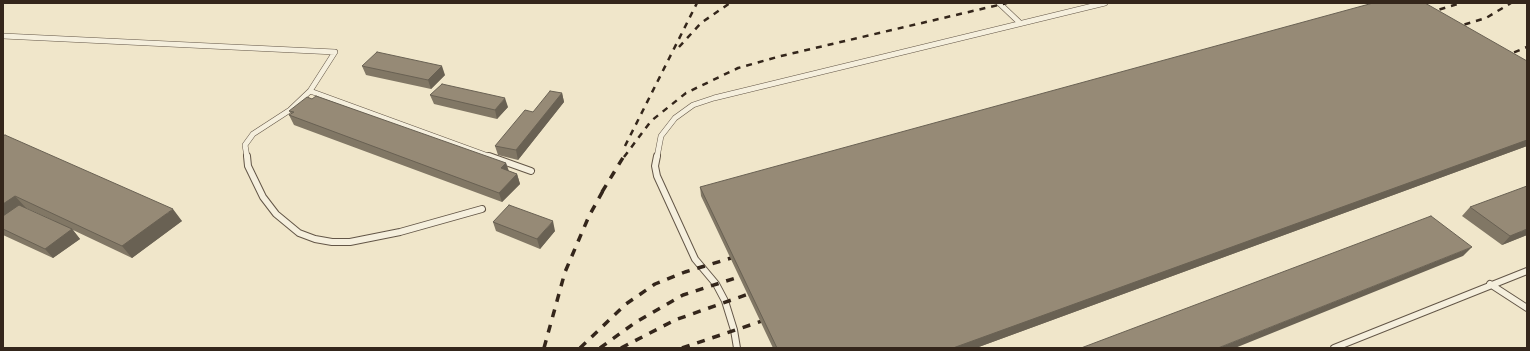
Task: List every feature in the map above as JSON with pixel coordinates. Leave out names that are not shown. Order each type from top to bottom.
[{"type":"lane","points":[[999,3],[1020,24]]},
{"type":"lane","points":[[737,348],[734,330],[725,301],[716,284],[695,259],[657,176],[655,166],[659,145],[666,128],[675,118],[693,105],[714,98],[1106,3]]},
{"type":"lane","points":[[3,36],[335,52],[310,91],[290,110],[253,134],[245,146],[248,166],[254,181],[276,214],[286,224],[300,233],[315,239],[332,242],[350,242],[400,232],[482,209]]},
{"type":"lane","points":[[310,91],[532,171]]},
{"type":"lane","points":[[1334,348],[1527,270]]},
{"type":"lane","points":[[1490,284],[1527,308]]},
{"type":"building","points":[[1373,3],[1425,3],[1527,61],[1527,140],[953,348],[777,348],[700,187]]},
{"type":"building","points":[[377,52],[442,66],[428,80],[362,66]]},
{"type":"building","points":[[442,84],[505,98],[495,110],[430,95]]},
{"type":"building","points":[[550,91],[562,93],[516,150],[495,146],[525,110],[533,112]]},
{"type":"building","points":[[316,96],[506,163],[501,168],[517,174],[499,193],[289,115],[294,112],[289,111],[307,97],[312,99]]},
{"type":"building","points":[[5,135],[173,209],[122,246],[15,196],[3,204],[3,136]]},
{"type":"building","points":[[1527,186],[1527,229],[1510,236],[1470,207]]},
{"type":"building","points":[[19,205],[72,229],[45,249],[3,229],[3,216]]},
{"type":"building","points":[[509,205],[553,221],[537,239],[493,222]]},
{"type":"building","points":[[1431,216],[1472,247],[1218,348],[1081,348]]},
{"type":"railway","points":[[625,146],[697,3]]},
{"type":"railway","points":[[679,47],[701,23],[730,3]]},
{"type":"railway","points":[[624,157],[651,121],[686,93],[738,68],[781,56],[1007,3]]},
{"type":"railway","points":[[1428,13],[1461,3]]},
{"type":"railway","points":[[1453,28],[1486,18],[1511,3]]},
{"type":"railway","points":[[1503,57],[1527,47]]},
{"type":"railway","points":[[604,188],[624,156]]},
{"type":"railway","points":[[544,348],[565,272],[589,216],[604,188]]},
{"type":"railway","points":[[602,192],[604,188]]},
{"type":"railway","points":[[580,348],[626,304],[655,284],[685,272],[741,255]]},
{"type":"railway","points":[[600,348],[636,322],[683,295],[751,273]]},
{"type":"railway","points":[[621,348],[675,320],[757,291]]},
{"type":"railway","points":[[682,348],[771,318]]}]
